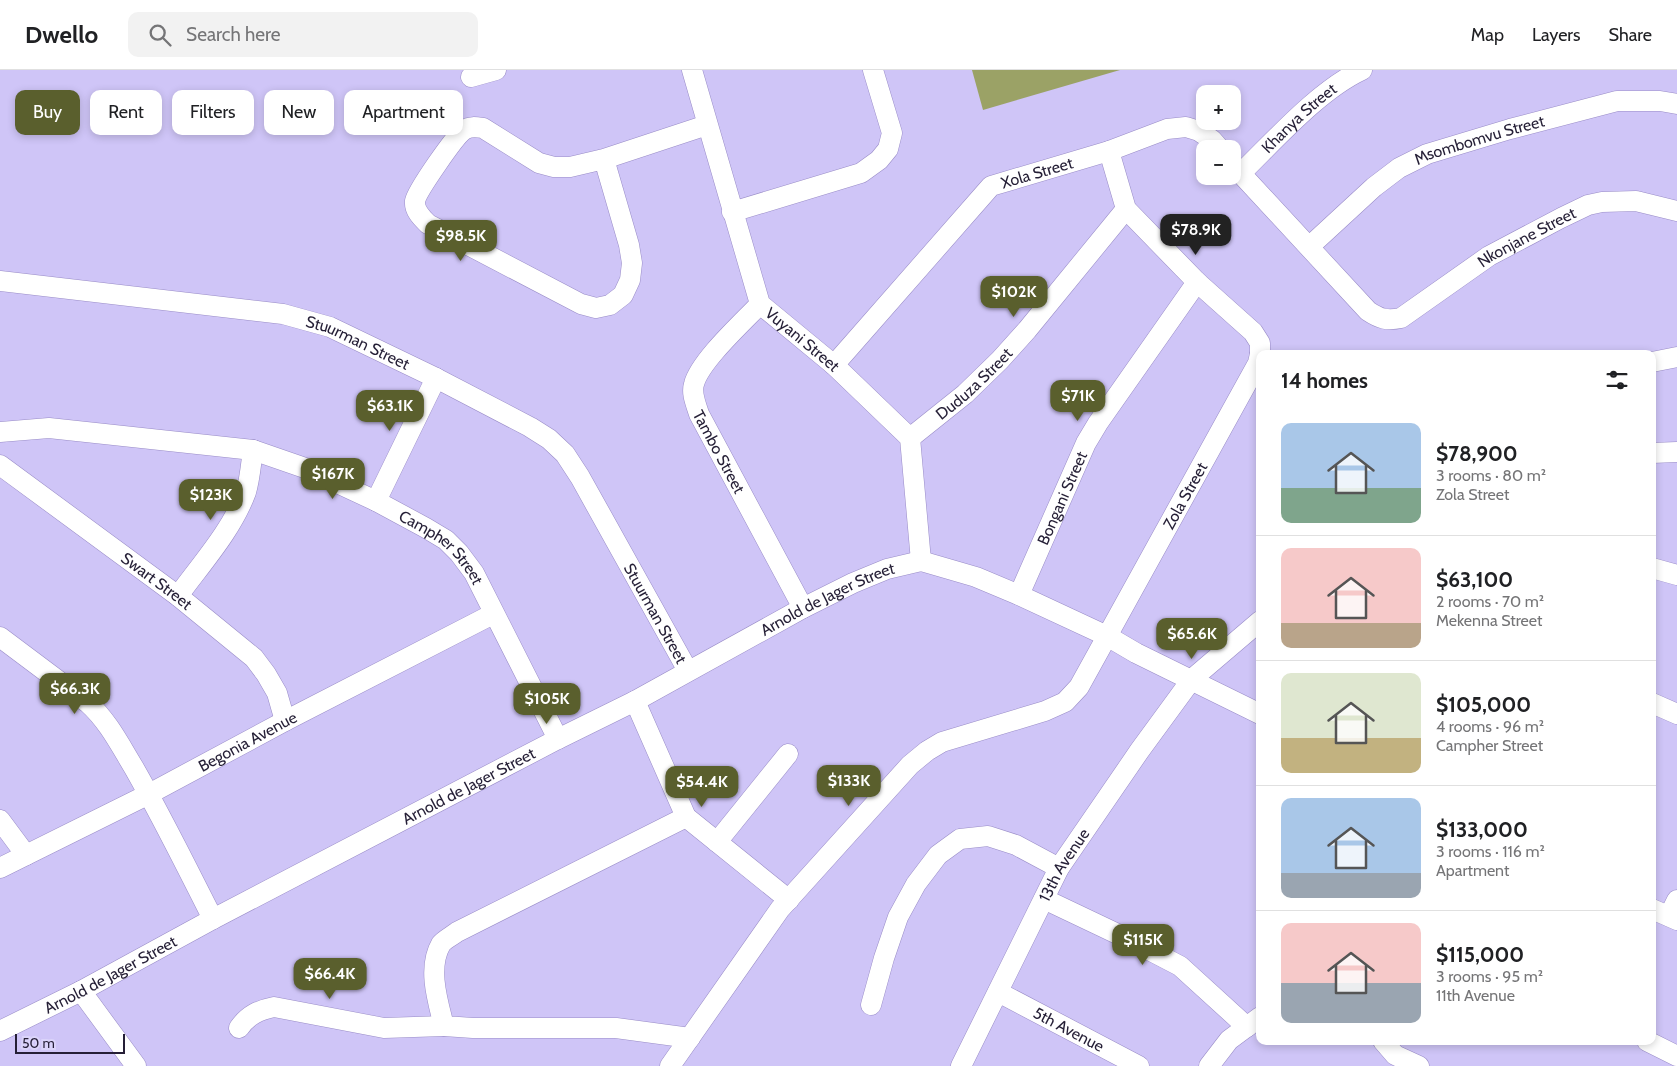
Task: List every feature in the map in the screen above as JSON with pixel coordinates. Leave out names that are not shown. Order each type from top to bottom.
[{"type":"street","points":[[471,77],[496,70]]},
{"type":"street","name":"Vuyani Street","points":[[692,70],[760,304],[834,365],[910,438]]},
{"type":"street","points":[[732,212],[861,173],[879,160],[888,149],[892,133],[873,70]]},
{"type":"street","name":"Khanya Street","points":[[1241,165],[1345,78],[1362,70]]},
{"type":"street","name":"Msombomvu Street","points":[[1310,246],[1386,178],[1399,168],[1427,154],[1510,129],[1617,101],[1660,101],[1677,104]]},
{"type":"street","points":[[604,159],[629,245],[632,263],[630,280],[623,295],[610,305],[596,308],[580,304],[428,224],[418,215],[415,202],[420,190],[455,138],[465,129],[474,126],[483,128],[539,163],[554,167],[570,168],[604,159],[707,125]]},
{"type":"street","name":"Xola Street","points":[[834,365],[991,186],[1109,151],[1167,130],[1186,128],[1199,131],[1212,140]]},
{"type":"street","name":"Zola Street","points":[[1109,151],[1126,209],[1197,282],[1253,332],[1260,343],[1260,350]]},
{"type":"street","points":[[1241,172],[1310,246]]},
{"type":"street","name":"Nkonjane Street","points":[[1310,246],[1368,311],[1379,318],[1390,321],[1401,318],[1489,256],[1588,205],[1602,202],[1636,201],[1677,211]]},
{"type":"street","name":"Duduza Street","points":[[910,438],[965,394],[1000,360],[1027,330],[1126,209]]},
{"type":"street","name":"Stuurman Street","points":[[0,281],[283,314],[330,326],[436,378],[549,439],[564,454],[580,477],[688,671]]},
{"type":"street","name":"Bongani Street","points":[[1019,595],[1086,443],[1197,282]]},
{"type":"street","name":"Tambo Street","points":[[760,304],[702,368],[694,384],[693,397],[699,414],[804,608]]},
{"type":"street","points":[[1656,361],[1677,357]]},
{"type":"street","name":"Zola Street","points":[[670,1066],[780,909],[910,765],[942,742],[1046,711],[1065,702],[1079,687],[1256,367]]},
{"type":"street","points":[[376,501],[436,378]]},
{"type":"street","name":"Campher Street","points":[[0,432],[49,428],[253,450],[305,468],[376,501],[446,540],[459,553],[474,573],[493,614],[558,739]]},
{"type":"street","points":[[910,438],[921,561]]},
{"type":"street","points":[[178,596],[229,525],[240,506],[246,490],[253,450]]},
{"type":"street","points":[[1656,453],[1677,452]]},
{"type":"street","name":"Swart Street","points":[[0,465],[178,596],[254,658],[277,693],[285,721]]},
{"type":"street","name":"Arnold de Jager Street","points":[[0,1031],[81,991],[213,918],[635,701],[804,608],[852,583],[887,569],[921,561],[976,577],[1107,636],[1136,653],[1256,712]]},
{"type":"street","points":[[1656,569],[1677,574]]},
{"type":"street","name":"Begonia Avenue","points":[[0,868],[149,794],[285,721],[493,614]]},
{"type":"street","name":"13th Avenue","points":[[961,1066],[1059,868],[1140,750],[1192,679],[1256,624]]},
{"type":"street","points":[[0,637],[100,714],[112,730],[149,794],[213,918]]},
{"type":"street","points":[[635,701],[686,817],[789,900]]},
{"type":"street","points":[[1656,705],[1677,714]]},
{"type":"street","points":[[717,842],[788,754]]},
{"type":"street","points":[[444,1026],[435,989],[436,959],[442,943],[457,932],[686,817]]},
{"type":"street","points":[[0,820],[26,855]]},
{"type":"street","points":[[871,1005],[898,917],[916,884],[938,856],[960,839],[988,836],[1016,845],[1059,868]]},
{"type":"street","points":[[1044,900],[1126,938],[1180,966],[1253,1022],[1229,1040],[1209,1066]]},
{"type":"street","points":[[81,991],[136,1066]]},
{"type":"street","name":"5th Avenue","points":[[998,992],[1139,1066]]},
{"type":"street","points":[[239,1028],[244,1021],[259,1010],[274,1007],[384,1028],[444,1026],[473,1028],[616,1028],[690,1038]]},
{"type":"street","points":[[1387,1045],[1395,1054],[1419,1066]]},
{"type":"street","points":[[1655,1045],[1677,1056]]},
{"type":"green space","points":[[972,70],[1120,70],[983,110]]}]
